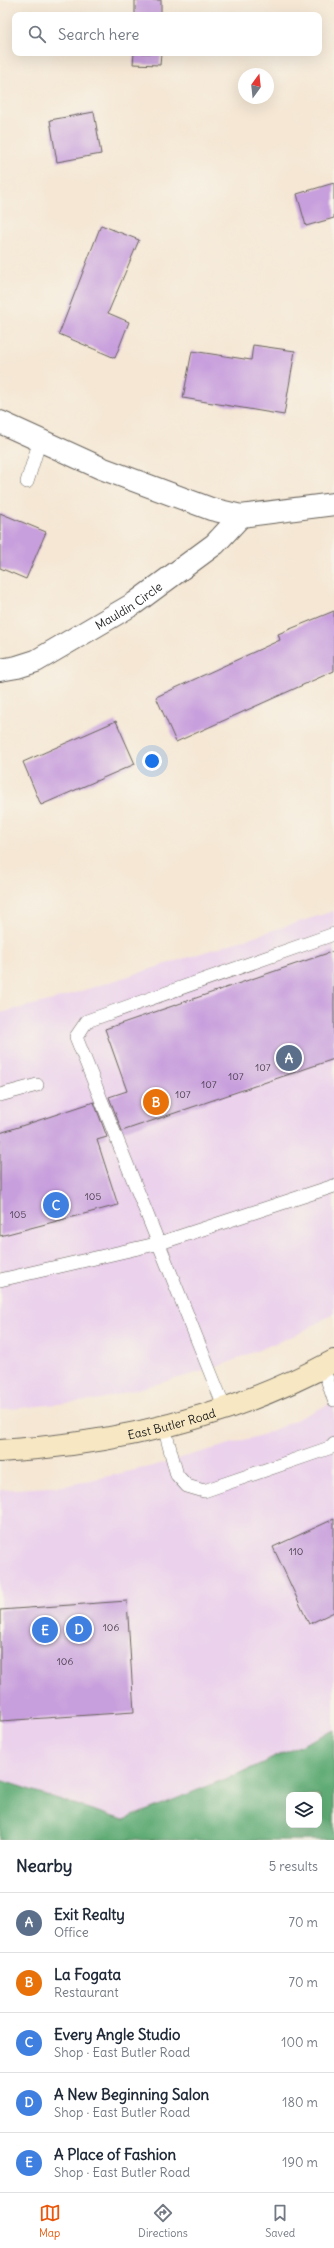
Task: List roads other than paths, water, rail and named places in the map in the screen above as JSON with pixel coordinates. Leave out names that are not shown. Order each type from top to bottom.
[{"type":"main road","name":"East Butler Road","points":[[0,1451],[55,1448],[164,1427],[225,1409],[262,1395],[329,1364]]},
{"type":"street","points":[[0,422],[101,468],[204,507],[241,516],[334,504]]},
{"type":"street","name":"Mauldin Circle","points":[[0,670],[17,667],[36,661],[135,603],[215,544],[241,516]]},
{"type":"lane","points":[[27,482],[40,440]]},
{"type":"lane","points":[[225,1409],[160,1243],[76,1037],[87,1021],[334,934]]},
{"type":"lane","points":[[0,1095],[37,1085]]},
{"type":"lane","points":[[0,1280],[160,1243],[334,1186]]},
{"type":"lane","points":[[329,1364],[334,1400]]},
{"type":"lane","points":[[164,1427],[177,1475],[187,1486],[204,1491],[332,1447],[334,1444]]},
{"type":"place","name":"Exit Realty","points":[[289,1058]]},
{"type":"place","name":"La Fogata","points":[[156,1102]]},
{"type":"place","name":"Every Angle Studio","points":[[56,1205]]},
{"type":"place","name":"A New Beginning Salon","points":[[79,1629]]},
{"type":"place","name":"A Place of Fashion","points":[[45,1630]]}]
